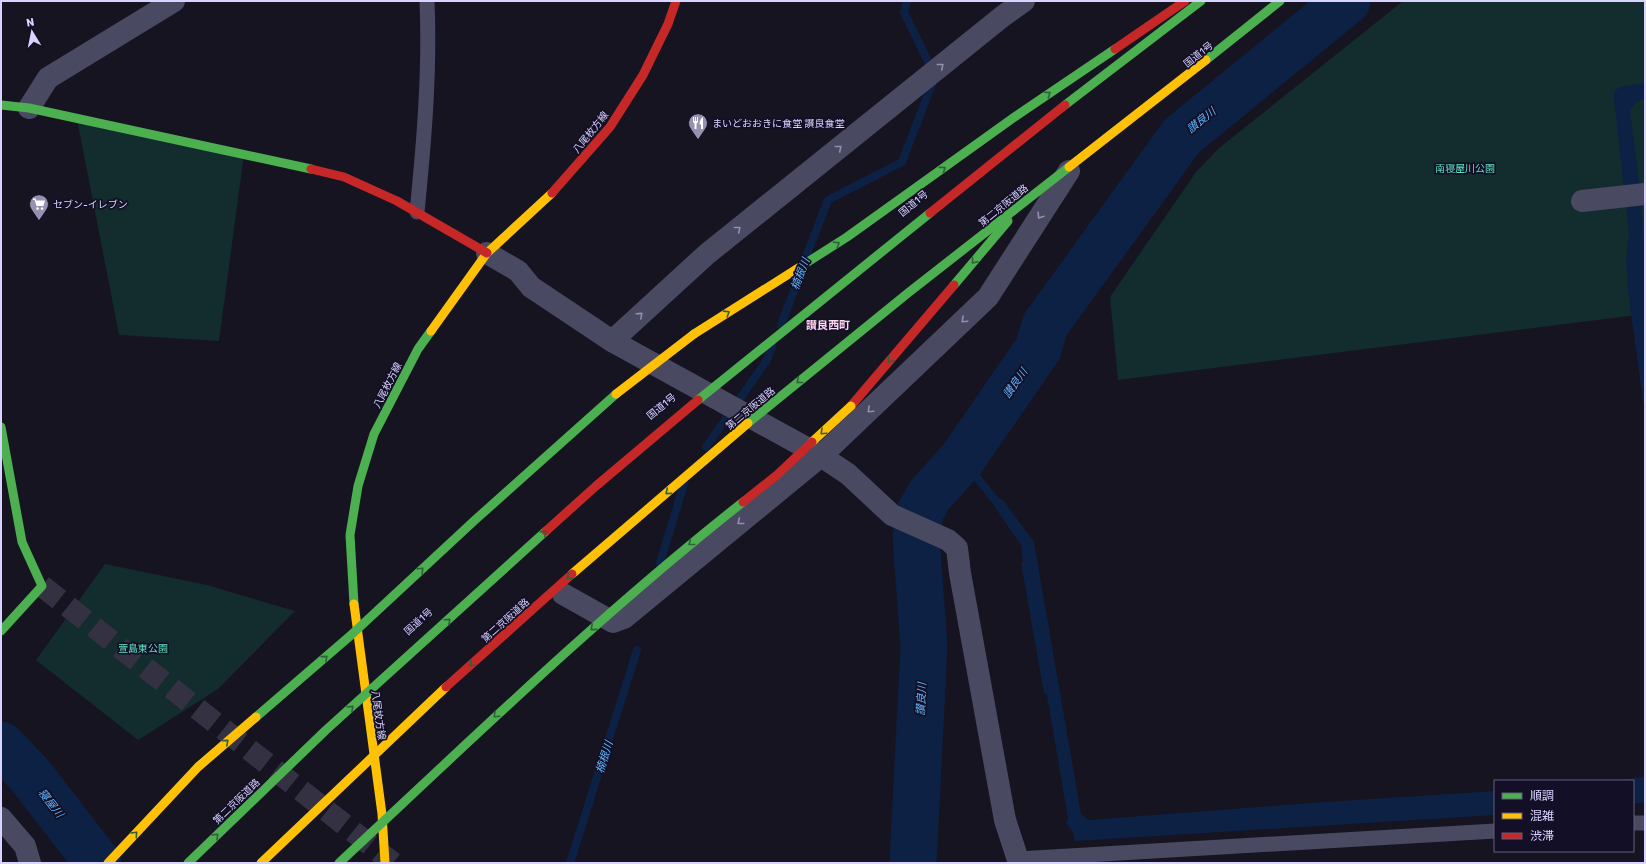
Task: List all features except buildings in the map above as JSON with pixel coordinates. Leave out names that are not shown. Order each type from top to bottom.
[{"type":"main road","name":"八尾枚方線","points":[[385,863],[382,814],[352,590],[350,535],[358,486],[374,434],[418,349],[487,253],[560,185],[610,127],[643,75],[668,24],[676,1]]},
{"type":"main road","points":[[108,863],[198,767],[350,636],[613,396],[694,334],[848,237],[1016,116],[1185,1]]},
{"type":"main road","name":"国道1号","points":[[176,863],[364,684],[656,423],[987,158],[1189,1]]},
{"type":"main road","name":"第二京阪道路","points":[[188,863],[326,730],[596,486],[750,357],[1019,141],[1201,1]]},
{"type":"main road","name":"第二京阪道路","points":[[261,863],[357,770],[496,642],[630,524],[778,398],[1050,180],[1280,1]]},
{"type":"main road","name":"国道1号","points":[[506,646],[563,594],[729,449],[795,394],[1069,171],[1284,1]]},
{"type":"main road","points":[[1,105],[29,108],[285,162],[344,177],[398,201],[487,253]]},
{"type":"main road","points":[[339,863],[526,688],[681,551],[777,475],[851,406],[1008,221]]},
{"type":"main road","points":[[1,427],[22,542],[42,586],[1,631]]},
{"type":"main road","points":[[273,863],[375,763],[443,702]]},
{"type":"street","points":[[29,108],[48,78],[174,1]]},
{"type":"street","points":[[612,341],[707,254],[1002,16],[1024,1]]},
{"type":"street","points":[[563,594],[613,622],[624,618],[821,456],[988,297],[1069,171]]},
{"type":"street","points":[[1582,201],[1645,194]]},
{"type":"street","points":[[487,253],[518,271],[531,287],[612,341],[821,456],[848,474],[892,515],[948,540],[957,548],[960,573],[1004,820],[1018,861]]},
{"type":"street","points":[[1,818],[25,846],[30,863]]},
{"type":"lane","points":[[417,212],[425,128],[428,34],[427,1]]},
{"type":"lane","points":[[1634,823],[1645,823]]},
{"type":"lane","points":[[1018,861],[1494,831]]},
{"type":"green space","name":"南寝屋川公園","points":[[1403,1],[1645,1],[1645,314],[1118,380],[1110,297],[1196,172],[1219,148]]},
{"type":"green space","points":[[77,119],[244,154],[219,341],[119,335]]},
{"type":"green space","name":"萱島東公園","points":[[105,564],[207,585],[295,611],[218,689],[138,740],[36,660]]},
{"type":"water","points":[[1645,83],[1645,99],[1636,103],[1630,111],[1641,194],[1645,258],[1645,415],[1629,299],[1626,259],[1629,233],[1614,93],[1619,87]]},
{"type":"water","points":[[998,498],[1003,500],[1034,542],[1081,814],[1089,820],[1310,803],[1494,791],[1494,815],[1075,841],[1073,832],[1066,823],[1068,819],[1047,695],[1044,693],[1021,563],[1023,561],[1021,545],[994,506]]},
{"type":"water","points":[[1645,777],[1645,802],[1634,804],[1634,780],[1615,780]]},
{"type":"waterway","name":"楠根川","points":[[806,257],[828,200],[902,162],[935,76],[904,12],[907,1]]},
{"type":"waterway","name":"讃良川","points":[[913,863],[924,646],[916,538],[920,512],[929,496],[962,459],[1038,349],[1045,325],[1182,136],[1347,1]]},
{"type":"waterway","name":"楠根川","points":[[781,325],[801,272]]},
{"type":"waterway","name":"楠根川","points":[[706,447],[767,360],[772,347]]},
{"type":"waterway","points":[[962,459],[1003,510]]},
{"type":"waterway","name":"楠根川","points":[[660,563],[684,484]]},
{"type":"waterway","name":"楠根川","points":[[570,863],[637,650]]},
{"type":"waterway","name":"寝屋川","points":[[1,745],[29,774],[98,863]]},
{"type":"tunnel","points":[[42,586],[393,863]]},
{"type":"traffic: fast","points":[[1065,105],[1201,1]]},
{"type":"traffic: fast","points":[[1206,60],[1280,1]]},
{"type":"traffic: fast","points":[[803,265],[847,237],[1016,116],[1115,49]]},
{"type":"traffic: fast","points":[[1,105],[29,108],[311,169]]},
{"type":"traffic: fast","points":[[748,423],[908,293],[1069,167]]},
{"type":"traffic: fast","points":[[698,400],[930,213]]},
{"type":"traffic: fast","points":[[954,285],[1008,221]]},
{"type":"traffic: fast","points":[[354,604],[350,535],[358,486],[374,434],[418,349],[431,331]]},
{"type":"traffic: fast","points":[[256,717],[350,636],[475,520],[616,394]]},
{"type":"traffic: fast","points":[[1,427],[22,542],[42,586],[1,631]]},
{"type":"traffic: fast","points":[[339,863],[537,678],[639,588],[743,502]]},
{"type":"traffic: fast","points":[[188,863],[326,730],[546,531]]},
{"type":"traffic: slow","points":[[1069,167],[1206,60]]},
{"type":"traffic: slow","points":[[431,331],[487,253],[552,193]]},
{"type":"traffic: slow","points":[[694,334],[803,265]]},
{"type":"traffic: slow","points":[[616,394],[694,334]]},
{"type":"traffic: slow","points":[[812,442],[851,406]]},
{"type":"traffic: slow","points":[[572,574],[748,423]]},
{"type":"traffic: slow","points":[[354,604],[382,814],[385,863]]},
{"type":"traffic: slow","points":[[261,863],[446,687]]},
{"type":"traffic: slow","points":[[108,863],[198,767],[256,717]]},
{"type":"traffic: jam","points":[[552,193],[610,127],[643,75],[668,24],[676,1]]},
{"type":"traffic: jam","points":[[1115,49],[1185,1]]},
{"type":"traffic: jam","points":[[930,213],[1065,105]]},
{"type":"traffic: jam","points":[[311,169],[344,177],[397,201],[487,253]]},
{"type":"traffic: jam","points":[[851,406],[954,285]]},
{"type":"traffic: jam","points":[[546,531],[596,486],[698,400]]},
{"type":"traffic: jam","points":[[743,502],[777,475],[812,442]]},
{"type":"traffic: jam","points":[[446,687],[572,574]]},
{"type":"place","name":"まいどおおきに食堂 讃良食堂","points":[[698,140]]},
{"type":"place","name":"セブン-イレブン","points":[[39,221]]},
{"type":"district","name":"讃良西町","points":[[828,325]]}]
